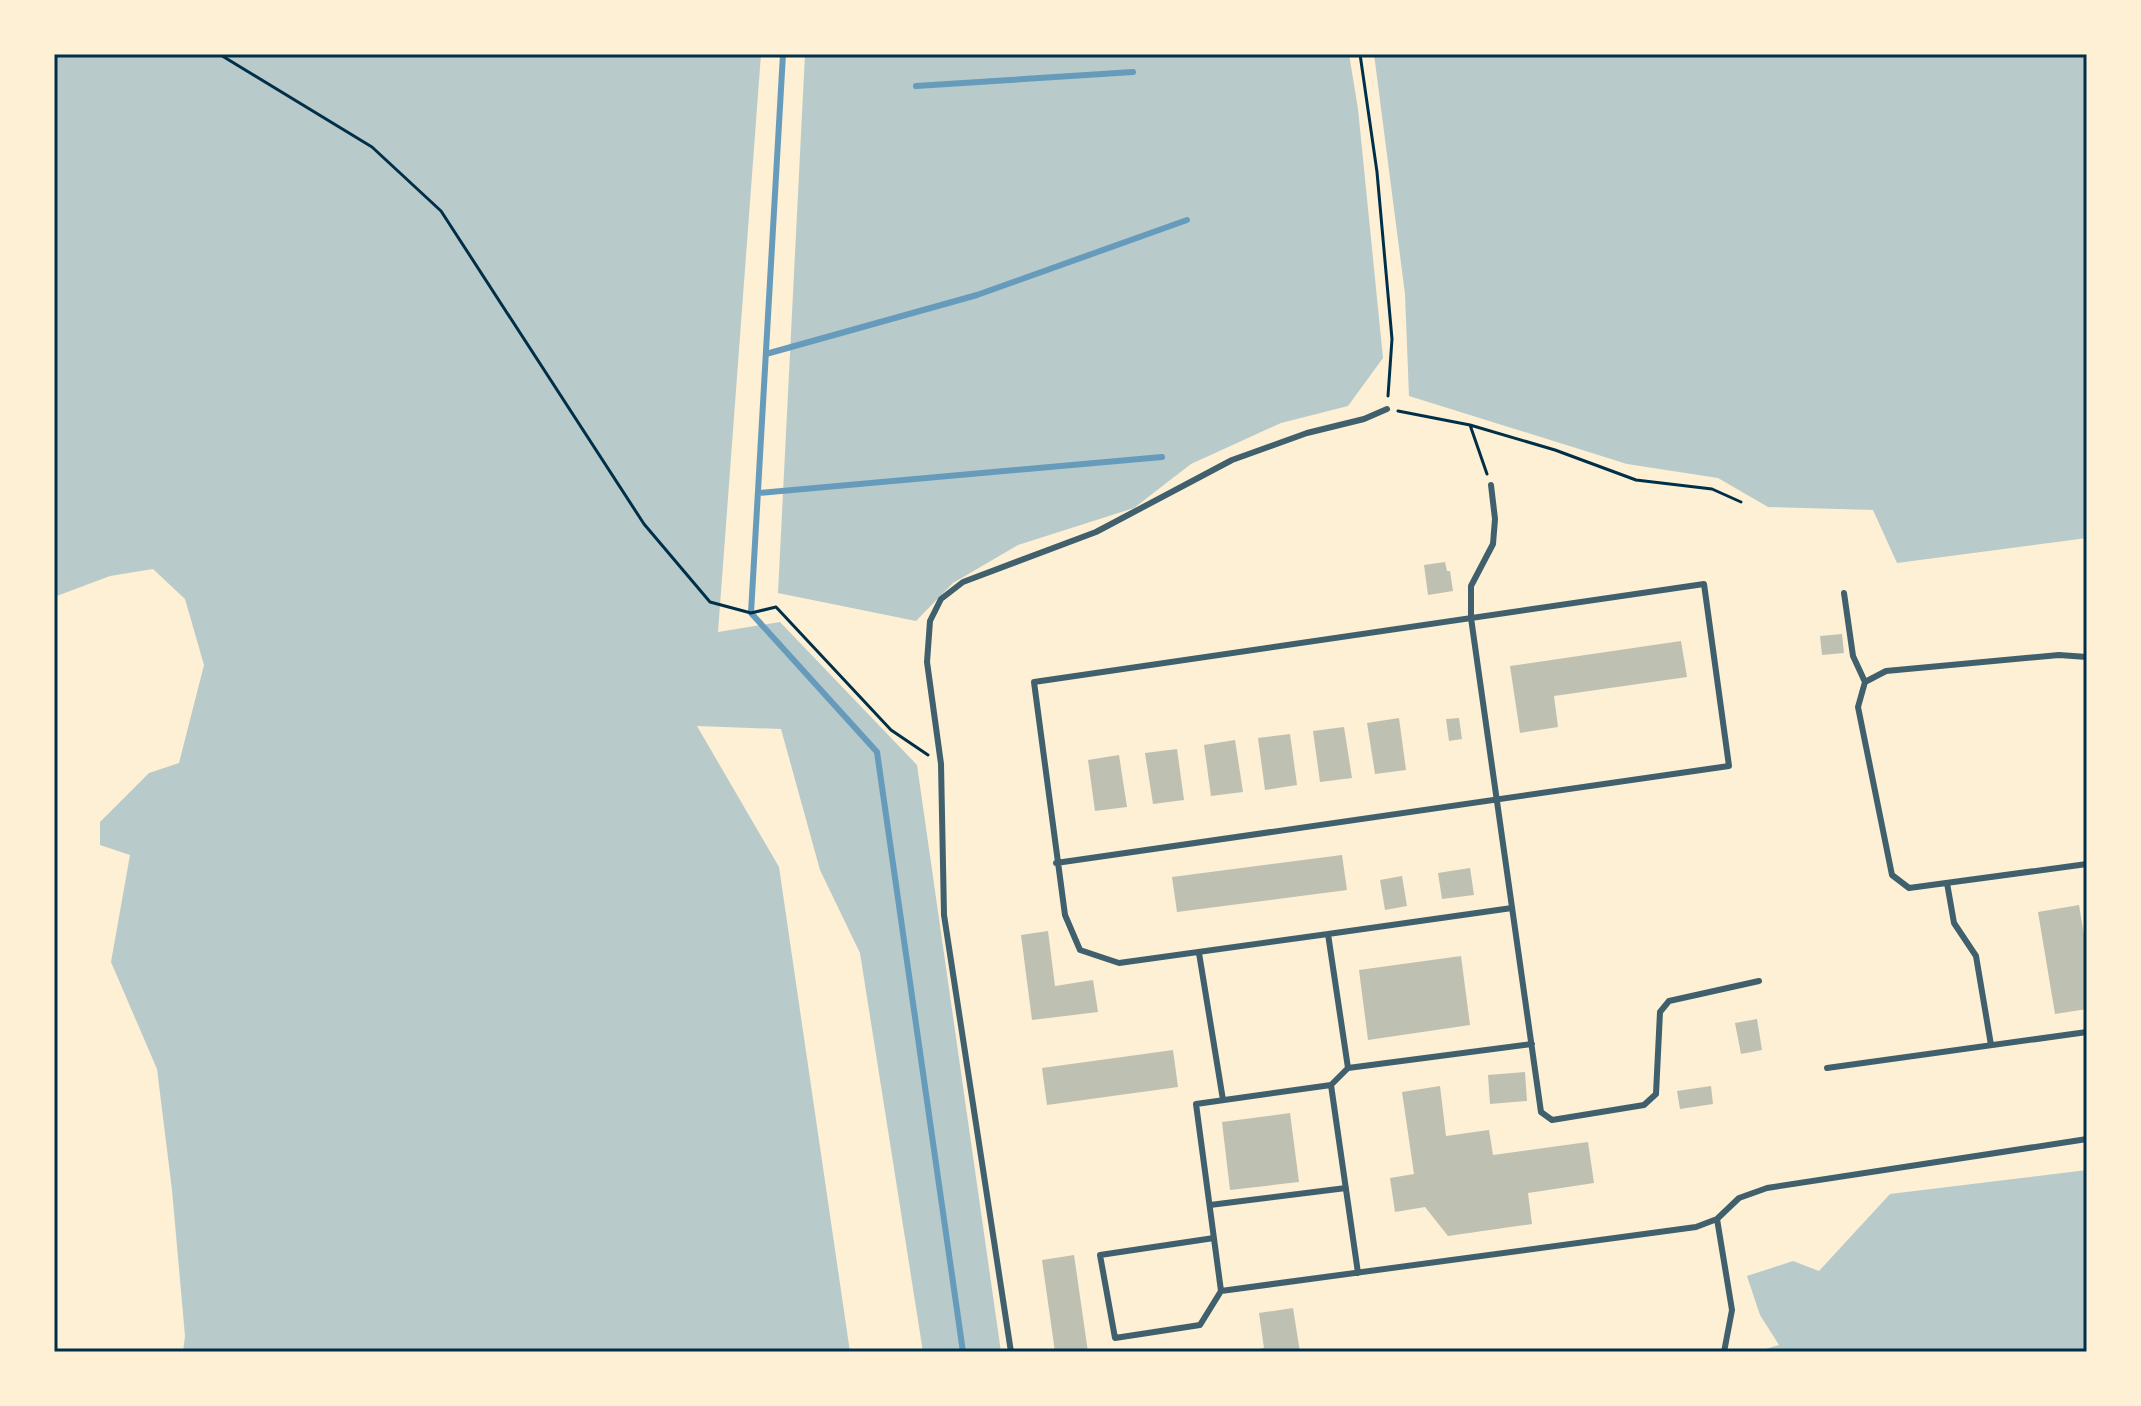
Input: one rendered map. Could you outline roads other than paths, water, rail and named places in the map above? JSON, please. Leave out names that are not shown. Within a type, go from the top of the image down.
[{"type":"lane","points":[[1011,1352],[944,915],[941,764],[927,662],[930,621],[941,599],[963,582],[1096,532],[1232,460],[1387,409]]},
{"type":"lane","points":[[1491,485],[1495,519],[1493,544],[1471,586],[1471,618],[1541,1112],[1552,1120],[1644,1105],[1656,1094],[1660,1012],[1669,1001],[1759,981]]},
{"type":"lane","points":[[1056,863],[1729,766],[1704,584],[1034,682],[1056,863],[1065,915],[1080,950],[1119,963],[1512,908]]},
{"type":"lane","points":[[1844,593],[1853,656],[1865,682],[1858,707],[1892,875],[1909,888],[2087,864]]},
{"type":"lane","points":[[1865,682],[1886,671],[2059,655],[2087,657]]},
{"type":"lane","points":[[1947,883],[1954,923],[1976,956],[1991,1045]]},
{"type":"lane","points":[[1328,934],[1348,1068]]},
{"type":"lane","points":[[1199,953],[1223,1100]]},
{"type":"lane","points":[[1827,1068],[2087,1032]]},
{"type":"lane","points":[[1214,1238],[1100,1255],[1115,1338],[1200,1325],[1221,1291],[1210,1205],[1196,1104],[1331,1085],[1348,1068],[1532,1044]]},
{"type":"lane","points":[[1331,1085],[1358,1273]]},
{"type":"lane","points":[[1221,1291],[1696,1227],[1717,1219],[1739,1198],[1767,1188],[2087,1139]]},
{"type":"lane","points":[[1210,1205],[1346,1188]]},
{"type":"lane","points":[[1717,1219],[1732,1310],[1724,1352]]},
{"type":"waterway","points":[[783,54],[751,613],[877,752],[963,1352]]},
{"type":"waterway","points":[[916,86],[1133,72]]},
{"type":"waterway","points":[[766,354],[977,295],[1187,220]]},
{"type":"waterway","points":[[758,493],[1162,457]]}]
